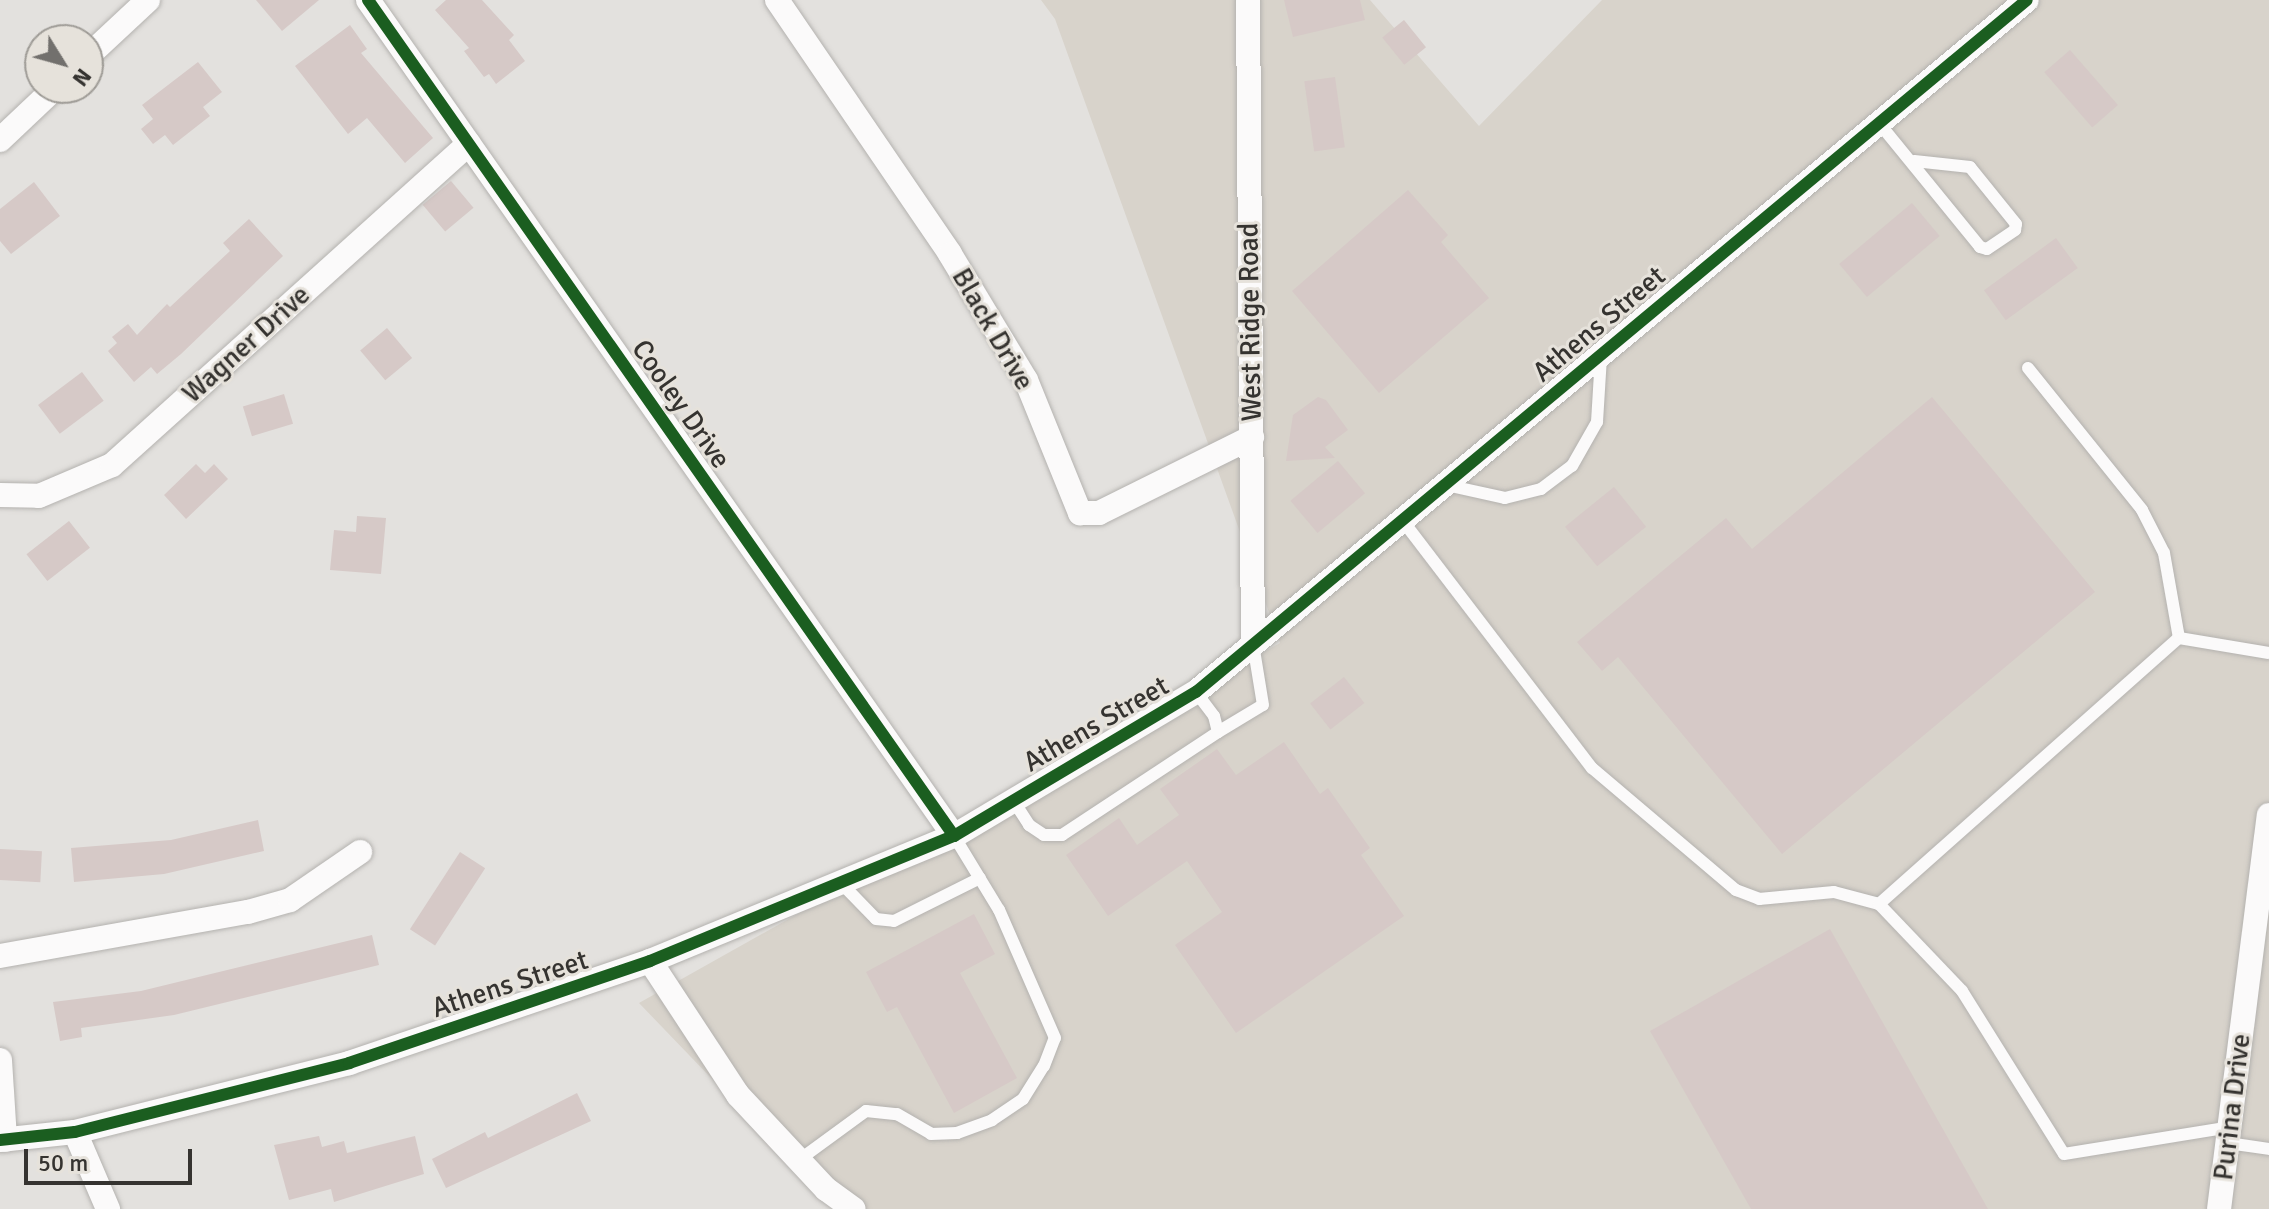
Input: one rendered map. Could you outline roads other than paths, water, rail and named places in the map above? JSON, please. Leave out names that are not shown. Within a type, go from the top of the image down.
[{"type":"street","points":[[104,41],[148,0]]},
{"type":"street","name":"Cooley Drive","points":[[368,0],[954,836]]},
{"type":"street","name":"Black Drive","points":[[777,0],[950,254],[1026,380],[1080,513],[1099,513],[1252,437]]},
{"type":"street","name":"West Ridge Road","points":[[1248,0],[1253,644]]},
{"type":"street","name":"Athens Street","points":[[3,1140],[75,1132],[349,1063],[650,961],[954,836],[1196,692],[2027,0]]},
{"type":"street","points":[[0,140],[38,104]]},
{"type":"street","name":"Wagner Drive","points":[[0,495],[39,496],[112,465],[469,144]]},
{"type":"street","name":"Purina Drive","points":[[2219,1209],[2269,815]]},
{"type":"street","points":[[0,956],[248,912],[290,900],[360,852]]},
{"type":"street","points":[[650,961],[738,1095],[799,1160],[854,1209]]},
{"type":"street","points":[[0,1060],[3,1140]]},
{"type":"street","points":[[75,1132],[108,1209]]},
{"type":"lane","points":[[1879,123],[1914,161],[1980,247],[1987,249],[2015,230],[2016,224],[1970,167],[1914,161]]},
{"type":"lane","points":[[1445,485],[1505,498],[1541,489],[1572,466],[1597,422],[1601,354]]},
{"type":"lane","points":[[2028,368],[2142,510],[2164,553],[2179,638]]},
{"type":"lane","points":[[1403,521],[1592,768],[1736,890],[1759,899],[1834,892],[1879,904],[1962,991],[2064,1154],[2229,1135],[2269,1149]]},
{"type":"lane","points":[[2179,638],[2269,653]]},
{"type":"lane","points":[[1879,904],[2179,638]]},
{"type":"lane","points":[[1013,800],[1029,825],[1044,835],[1062,835],[1263,705],[1253,644]]},
{"type":"lane","points":[[1196,692],[1214,716],[1218,732]]},
{"type":"lane","points":[[799,1160],[866,1111],[897,1114],[931,1134],[957,1133],[992,1120],[1023,1099],[1037,1077],[1055,1038],[980,878],[954,836]]},
{"type":"lane","points":[[841,883],[876,919],[894,921],[980,878]]}]
